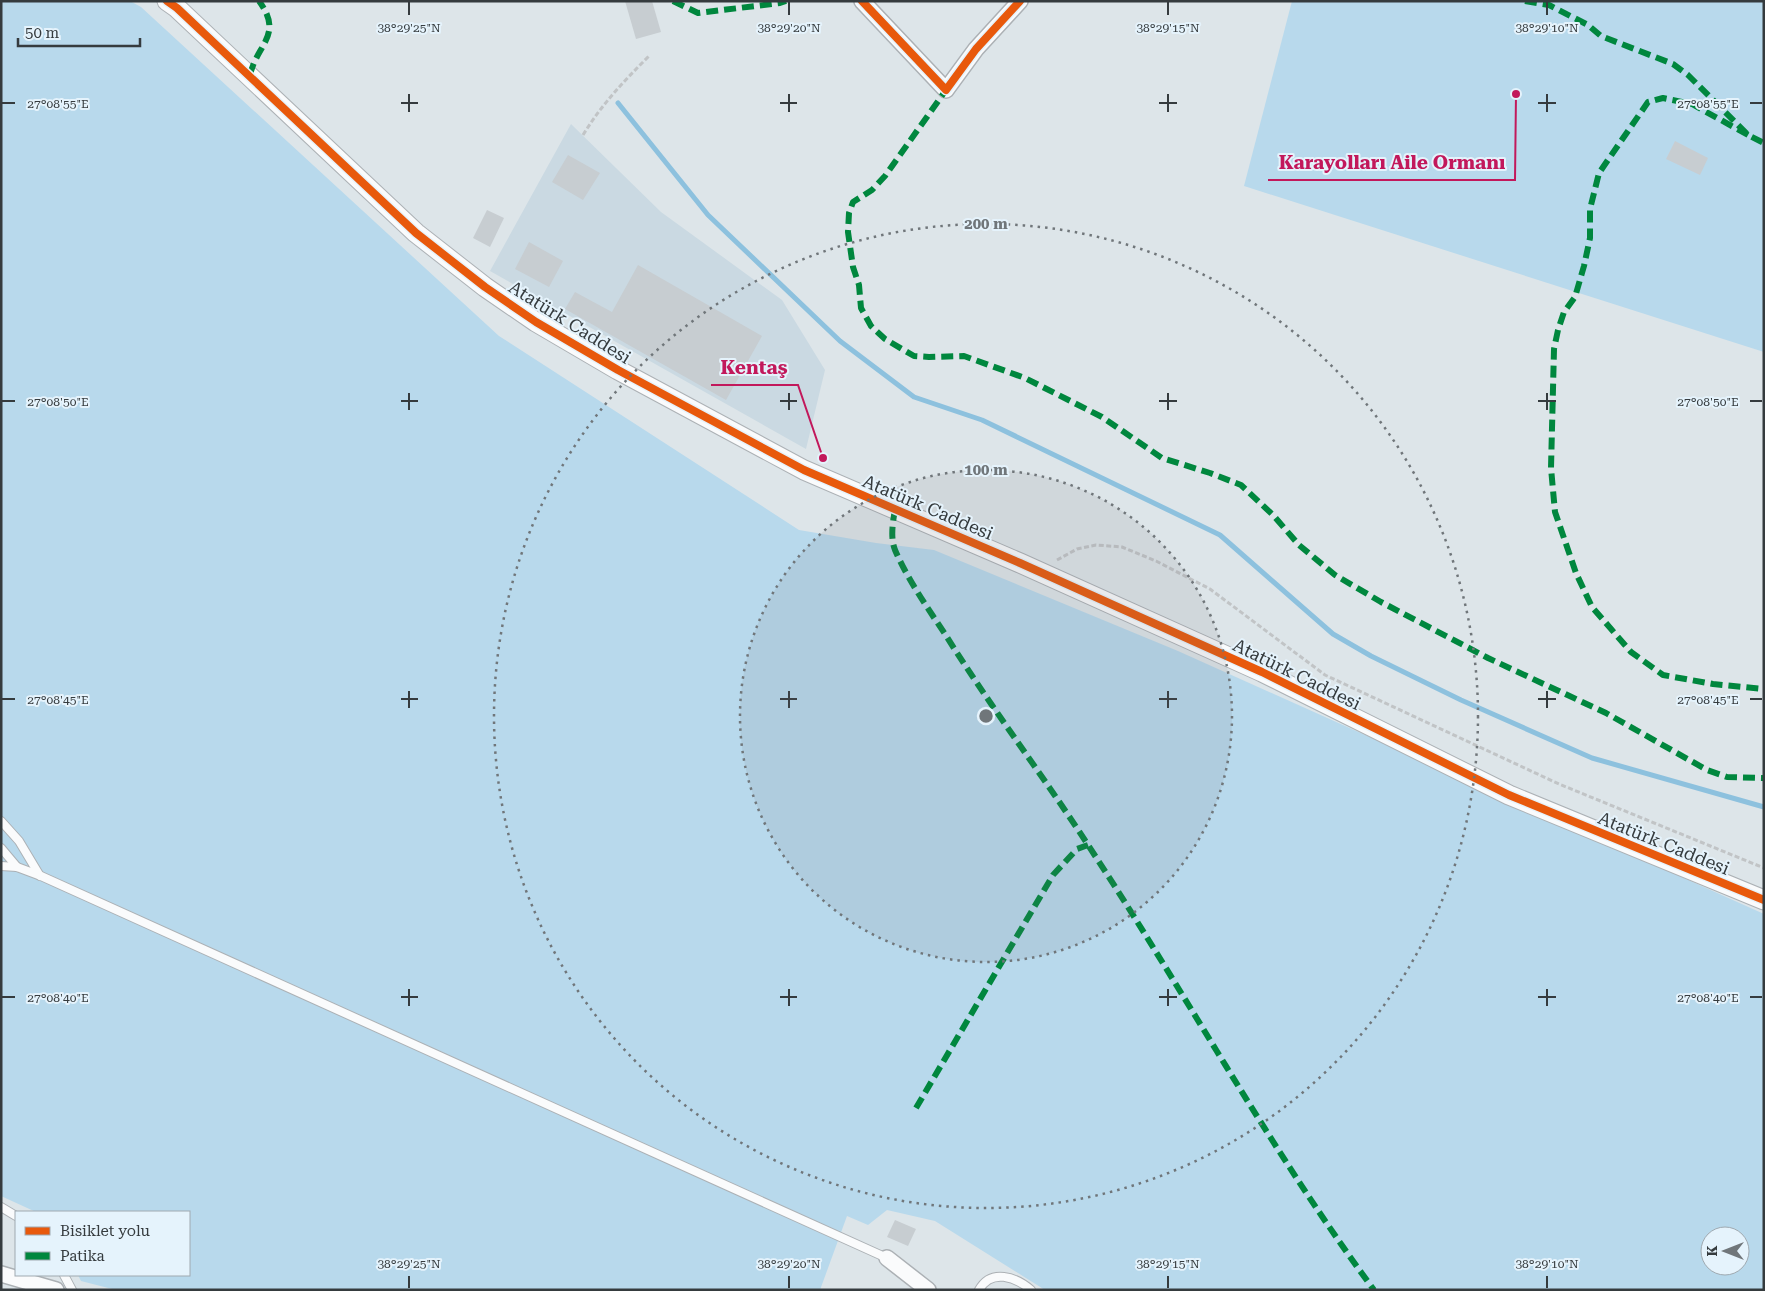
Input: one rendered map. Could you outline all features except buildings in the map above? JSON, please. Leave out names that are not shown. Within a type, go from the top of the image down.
[{"type":"street","name":"Atatürk Caddesi","points":[[167,1],[178,8],[416,233],[485,287],[536,322],[618,370],[804,470],[1020,563],[1262,672],[1509,795],[1764,900]]},
{"type":"street","points":[[862,1],[946,90],[976,49],[1020,1]]},
{"type":"street","points":[[887,1258],[928,1290]]},
{"type":"street","points":[[1,1274],[56,1290]]},
{"type":"lane","points":[[1,821],[18,841],[41,876]]},
{"type":"lane","points":[[1,848],[18,867]]},
{"type":"lane","points":[[1,866],[18,867],[41,876],[887,1258]]},
{"type":"lane","points":[[1,1207],[15,1215]]},
{"type":"lane","points":[[65,1276],[72,1290]]},
{"type":"lane","points":[[979,1290],[981,1285],[990,1279],[1005,1276],[1022,1282],[1031,1290]]},
{"type":"path","points":[[583,135],[616,89],[649,56]]},
{"type":"path","points":[[1054,560],[1059,560],[1077,549],[1096,545],[1122,547],[1156,561],[1210,589],[1325,675],[1558,784],[1764,868]]},
{"type":"shaded area","points":[[1,1],[130,1],[141,7],[499,336],[799,530],[876,543],[934,550],[1178,651],[1764,914],[1764,1290],[1045,1290],[935,1221],[887,1210],[868,1225],[847,1216],[820,1290],[116,1290],[81,1281],[78,1276],[190,1276],[190,1211],[34,1211],[1,1196]]},
{"type":"shaded area","points":[[1292,1],[1764,1],[1764,352],[1244,186]]},
{"type":"shaded area","points":[[571,124],[661,212],[782,300],[825,370],[806,449],[490,271]]},
{"type":"waterway","points":[[618,103],[708,215],[840,341],[914,397],[982,420],[1220,535],[1333,634],[1371,656],[1461,700],[1592,758],[1764,807]]},
{"type":"marked path","points":[[250,75],[253,64],[269,31],[266,13],[259,1]]},
{"type":"marked path","points":[[673,1],[698,13],[786,1]]},
{"type":"marked path","points":[[1525,1],[1549,5],[1588,25],[1601,36],[1673,64],[1688,75],[1748,135],[1764,143]]},
{"type":"marked path","points":[[943,87],[946,90],[885,176],[872,190],[853,202],[849,213],[848,232],[853,267],[859,285],[861,308],[871,326],[885,339],[914,356],[964,356],[1025,378],[1102,417],[1162,458],[1241,485],[1273,515],[1299,545],[1335,575],[1381,602],[1488,658],[1606,713],[1707,770],[1727,777],[1764,778]]},
{"type":"marked path","points":[[1748,135],[1692,104],[1663,98],[1648,102],[1599,173],[1590,209],[1590,238],[1584,266],[1575,297],[1564,312],[1554,349],[1551,468],[1555,512],[1576,573],[1592,607],[1631,652],[1663,675],[1713,684],[1764,689]]},
{"type":"marked path","points":[[895,509],[892,530],[893,545],[918,593],[1088,845],[1263,1126],[1374,1290]]},
{"type":"marked path","points":[[916,1108],[1053,875],[1077,849],[1088,845]]},
{"type":"cycle path","points":[[167,1],[177,8],[416,233],[485,287],[536,322],[618,370],[804,470],[1020,563],[1262,672],[1509,795],[1764,900]]},
{"type":"cycle path","points":[[862,1],[946,90],[976,49],[1020,1]]},
{"type":"place","name":"Karayolları Aile Ormanı","points":[[1516,94]]},
{"type":"place","name":"Kentaş","points":[[823,458]]}]
